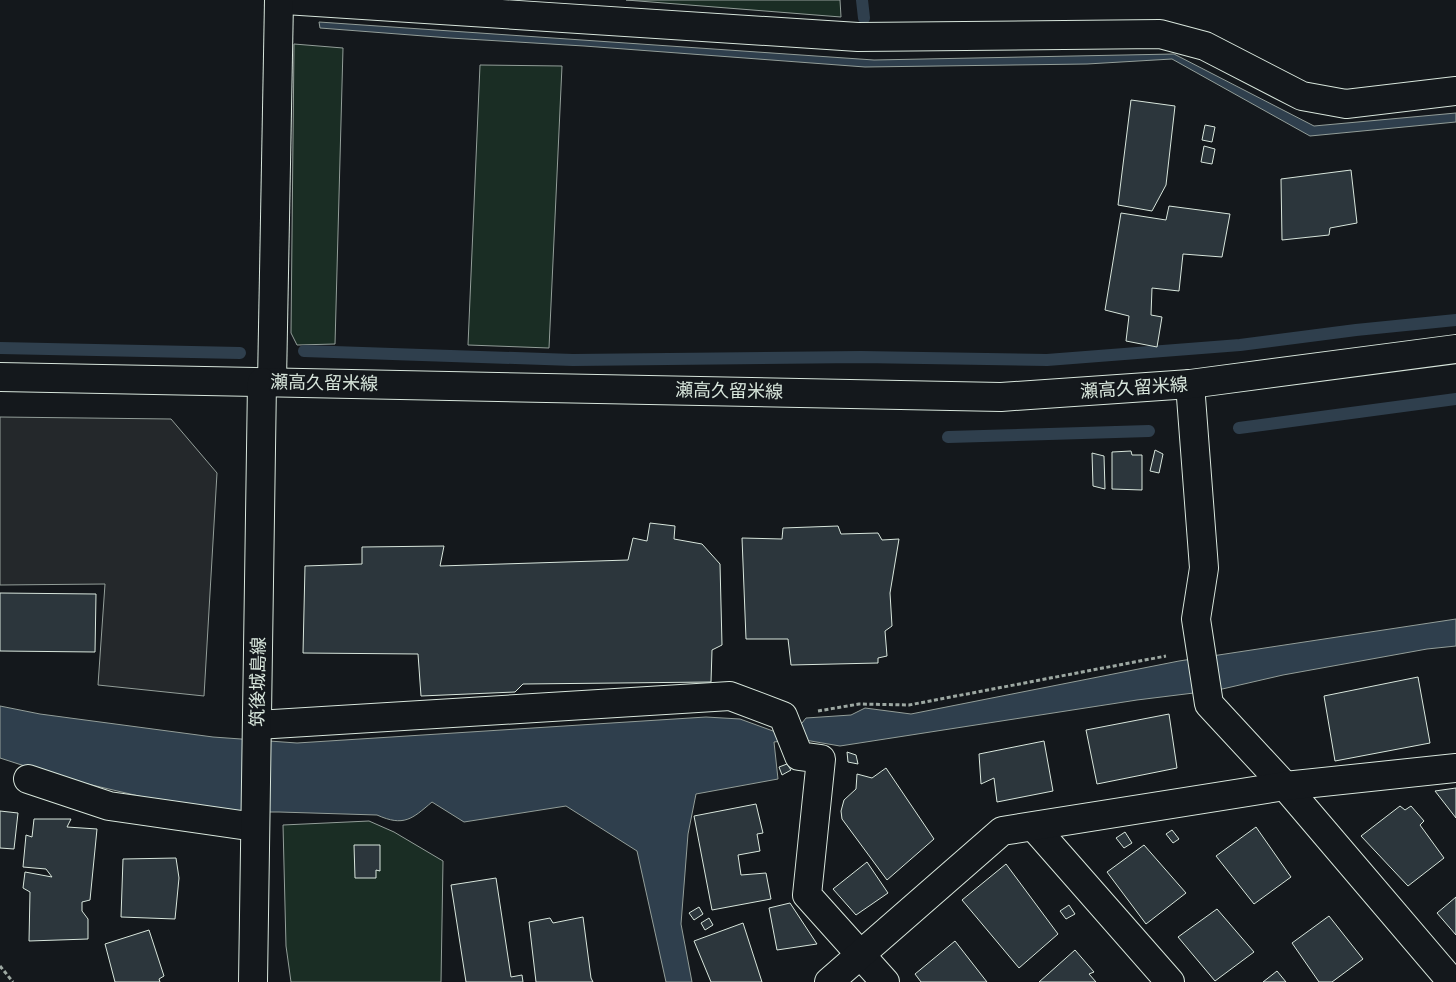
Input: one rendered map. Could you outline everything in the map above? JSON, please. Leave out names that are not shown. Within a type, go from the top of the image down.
[{"type":"street","name":"筑後城島線","points":[[253,982],[257,725],[279,0]]},
{"type":"street","points":[[285,0],[858,37],[1160,34],[1205,46],[1302,96],[1346,104],[1456,91]]},
{"type":"street","name":"瀬高久留米線","points":[[0,377],[1001,397],[1190,384],[1456,349]]},
{"type":"street","points":[[1190,384],[1204,568],[1196,619],[1209,704],[1285,786],[1452,982]]},
{"type":"street","points":[[257,725],[730,696],[783,716],[799,756],[821,759],[808,895],[885,982]]},
{"type":"street","points":[[829,982],[1002,831],[1285,786],[1456,768]]},
{"type":"street","points":[[28,780],[109,806],[255,827]]},
{"type":"street","points":[[1034,827],[1170,982]]},
{"type":"path","points":[[783,716],[859,704],[909,705],[1201,649]]},
{"type":"path","points":[[0,966],[13,982]]},
{"type":"green space","points":[[626,0],[840,0],[841,17]]},
{"type":"green space","points":[[294,44],[343,48],[335,344],[297,345],[291,333]]},
{"type":"green space","points":[[480,65],[562,66],[549,348],[468,345]]},
{"type":"green space","points":[[369,821],[394,832],[443,861],[441,982],[291,982],[286,946],[283,825]]},
{"type":"shaded area","points":[[0,417],[171,419],[217,473],[204,696],[98,685],[105,584],[0,585]]},
{"type":"water","points":[[319,22],[874,60],[1174,54],[1314,126],[1456,113],[1456,122],[1310,136],[1172,59],[1087,64],[865,67],[320,28]]},
{"type":"water","points":[[1456,619],[1456,646],[1427,649],[1283,675],[1218,690],[1137,700],[840,746],[799,739],[774,742],[778,779],[696,794],[688,834],[681,924],[692,982],[666,982],[637,851],[566,806],[464,822],[432,802],[413,817],[401,821],[386,819],[377,815],[207,812],[62,778],[0,758],[0,706],[40,714],[213,737],[297,743],[706,717],[740,719],[773,731],[802,723],[806,718],[851,715],[865,708],[911,714],[1179,661]]},
{"type":"building","points":[[1131,100],[1175,106],[1166,185],[1152,211],[1118,205]]},
{"type":"building","points":[[1205,125],[1215,127],[1212,142],[1202,140]]},
{"type":"building","points":[[1204,146],[1215,149],[1212,164],[1201,162]]},
{"type":"building","points":[[1351,170],[1357,223],[1330,228],[1329,235],[1282,240],[1281,179]]},
{"type":"building","points":[[1169,206],[1230,214],[1222,257],[1183,254],[1179,291],[1152,288],[1151,315],[1162,317],[1157,347],[1126,341],[1129,316],[1105,310],[1121,213],[1166,220]]},
{"type":"building","points":[[1155,450],[1163,454],[1159,473],[1150,471]]},
{"type":"building","points":[[1131,451],[1132,455],[1142,455],[1142,490],[1112,489],[1112,452]]},
{"type":"building","points":[[1092,453],[1104,456],[1105,489],[1093,486]]},
{"type":"building","points":[[650,523],[675,526],[674,539],[702,544],[720,564],[722,645],[712,650],[711,682],[523,684],[515,692],[421,696],[418,654],[303,653],[305,566],[362,564],[362,547],[444,546],[440,566],[628,560],[633,538],[647,541]]},
{"type":"building","points":[[838,526],[841,534],[878,533],[882,540],[899,539],[890,593],[892,626],[885,631],[887,656],[878,658],[878,663],[791,665],[788,639],[746,639],[742,538],[782,539],[783,528]]},
{"type":"building","points":[[0,593],[96,594],[95,652],[0,651]]},
{"type":"building","points":[[1418,677],[1430,743],[1335,761],[1324,696]]},
{"type":"building","points":[[1169,714],[1177,768],[1097,784],[1086,730]]},
{"type":"building","points":[[1044,741],[1053,791],[997,802],[994,778],[981,784],[979,754]]},
{"type":"building","points":[[847,752],[856,755],[858,764],[848,762]]},
{"type":"building","points":[[787,764],[791,770],[782,775],[779,767]]},
{"type":"building","points":[[886,768],[934,839],[887,880],[842,819],[841,811],[844,800],[856,789],[857,774],[872,778]]},
{"type":"building","points":[[1456,788],[1456,818],[1435,791]]},
{"type":"building","points":[[756,804],[763,833],[757,834],[760,851],[738,855],[741,875],[766,873],[771,899],[712,910],[694,816]]},
{"type":"building","points":[[1400,806],[1405,810],[1411,806],[1424,821],[1420,825],[1444,858],[1408,886],[1361,836]]},
{"type":"building","points":[[0,811],[18,813],[14,849],[0,848]]},
{"type":"building","points":[[34,819],[71,819],[67,827],[97,829],[90,900],[82,902],[82,911],[88,919],[88,939],[29,941],[30,892],[23,888],[25,872],[52,877],[46,869],[23,867],[26,835],[32,837]]},
{"type":"building","points":[[1256,827],[1291,877],[1254,904],[1216,856]]},
{"type":"building","points":[[1172,830],[1179,839],[1173,843],[1166,834]]},
{"type":"building","points":[[1125,832],[1132,843],[1124,848],[1116,838]]},
{"type":"building","points":[[354,845],[380,845],[380,871],[376,870],[376,878],[355,878]]},
{"type":"building","points":[[1144,845],[1186,893],[1146,924],[1107,872]]},
{"type":"building","points":[[176,858],[179,878],[175,919],[121,917],[123,859]]},
{"type":"building","points":[[867,862],[888,893],[856,915],[833,889]]},
{"type":"building","points":[[1006,864],[1058,934],[1019,968],[962,900]]},
{"type":"building","points":[[496,878],[511,977],[522,975],[523,982],[466,982],[451,885]]},
{"type":"building","points":[[1456,897],[1456,935],[1437,913]]},
{"type":"building","points":[[790,903],[817,944],[777,950],[769,908]]},
{"type":"building","points":[[1069,905],[1075,914],[1066,919],[1060,911]]},
{"type":"building","points":[[699,907],[703,914],[694,920],[689,913]]},
{"type":"building","points":[[1217,909],[1254,952],[1215,981],[1178,937]]},
{"type":"building","points":[[1329,916],[1363,959],[1332,982],[1319,982],[1292,943]]},
{"type":"building","points":[[583,917],[593,982],[536,982],[529,922],[550,918],[553,923]]},
{"type":"building","points":[[709,918],[713,925],[705,930],[701,923]]},
{"type":"building","points":[[743,923],[762,982],[711,982],[694,941]]},
{"type":"building","points":[[149,930],[164,976],[159,979],[160,982],[115,982],[105,944]]},
{"type":"building","points":[[955,941],[987,982],[921,982],[915,974]]},
{"type":"building","points":[[1075,950],[1094,972],[1089,974],[1096,982],[1039,982]]},
{"type":"building","points":[[1277,971],[1286,982],[1263,982]]},
{"type":"waterway","points":[[862,0],[864,18]]},
{"type":"waterway","points":[[304,351],[573,360],[861,357],[1047,360],[1240,345],[1356,330],[1456,320]]},
{"type":"waterway","points":[[0,348],[240,353]]},
{"type":"waterway","points":[[1239,428],[1456,399]]},
{"type":"waterway","points":[[948,437],[1149,431]]}]
